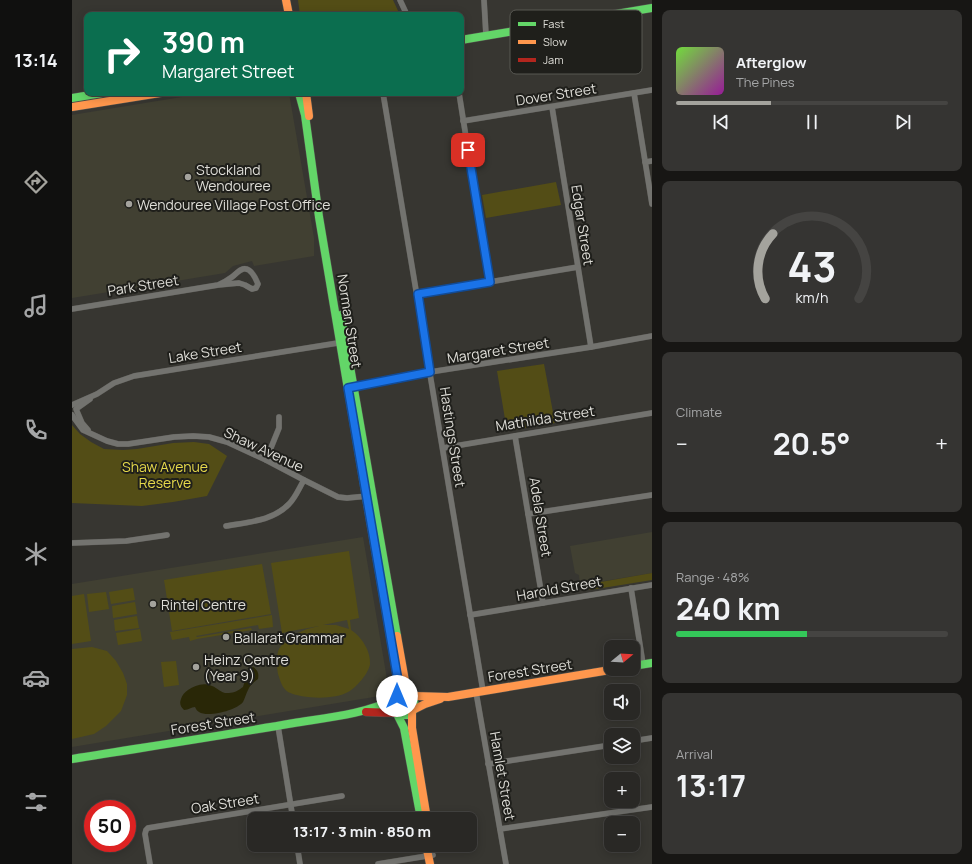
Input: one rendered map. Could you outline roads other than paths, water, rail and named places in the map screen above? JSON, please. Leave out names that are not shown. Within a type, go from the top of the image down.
[{"type":"main road","points":[[286,0],[288,12]]},
{"type":"main road","points":[[640,10],[652,8]]},
{"type":"main road","points":[[464,39],[510,31]]},
{"type":"main road","points":[[72,98],[84,96]]},
{"type":"main road","points":[[72,107],[141,96]]},
{"type":"main road","name":"Norman Street","points":[[300,96],[327,245],[369,496],[398,681],[395,698]]},
{"type":"main road","name":"Norman Street","points":[[306,96],[327,245]]},
{"type":"main road","name":"Norman Street","points":[[369,496],[405,681],[411,695]]},
{"type":"main road","points":[[640,665],[652,663]]},
{"type":"main road","name":"Forest Street","points":[[414,711],[425,704],[448,697],[604,671]]},
{"type":"main road","points":[[420,812],[404,728],[392,705],[395,698],[402,693],[411,695],[416,704],[412,728],[426,812]]},
{"type":"main road","name":"Forest Street","points":[[411,695],[424,697],[448,697]]},
{"type":"main road","name":"Forest Street","points":[[72,759],[358,712],[385,704],[395,698]]},
{"type":"main road","points":[[397,713],[405,716],[414,711]]},
{"type":"main road","name":"Forest Street","points":[[358,712],[397,713]]},
{"type":"main road","points":[[430,858],[435,864]]},
{"type":"street","points":[[400,0],[406,12]]},
{"type":"street","points":[[484,0],[486,35]]},
{"type":"street","name":"Dover Street","points":[[463,121],[652,90]]},
{"type":"street","points":[[634,93],[652,204]]},
{"type":"street","name":"Hastings Street","points":[[384,96],[418,294],[470,615],[479,692]]},
{"type":"street","points":[[459,96],[490,282]]},
{"type":"street","name":"Edgar Street","points":[[552,107],[591,347]]},
{"type":"street","points":[[645,162],[652,161]]},
{"type":"street","points":[[418,294],[578,267]]},
{"type":"street","name":"Park Street","points":[[72,309],[218,285],[241,283],[250,289],[253,289],[256,288],[258,284],[250,270],[244,269],[240,270],[228,280],[218,285]]},
{"type":"street","name":"Margaret Street","points":[[351,387],[430,372],[652,336]]},
{"type":"street","name":"Lake Street","points":[[97,394],[114,383],[134,376],[343,342]]},
{"type":"street","name":"Shaw Avenue","points":[[96,436],[83,425],[74,407],[97,394]]},
{"type":"street","name":"Mathilda Street","points":[[443,448],[652,413]]},
{"type":"street","name":"Shaw Avenue","points":[[72,415],[83,430],[107,441],[123,444],[174,437],[209,437],[226,442],[266,460],[340,498],[369,496]]},
{"type":"street","points":[[266,460],[279,428],[279,417]]},
{"type":"street","name":"Adela Street","points":[[515,436],[543,603]]},
{"type":"street","points":[[226,526],[263,519],[276,514],[285,508],[292,500],[304,480]]},
{"type":"street","points":[[528,514],[652,495]]},
{"type":"street","points":[[72,543],[126,540],[167,535]]},
{"type":"street","name":"Harold Street","points":[[470,615],[652,585]]},
{"type":"street","points":[[631,588],[643,664]]},
{"type":"street","name":"Hamlet Street","points":[[479,692],[488,764],[506,864]]},
{"type":"street","points":[[278,726],[292,812]]},
{"type":"street","points":[[640,740],[652,738]]},
{"type":"street","points":[[488,764],[604,746]]},
{"type":"street","name":"Oak Street","points":[[150,864],[144,828],[342,796]]},
{"type":"street","points":[[500,829],[652,806]]},
{"type":"street","points":[[298,852],[300,864]]},
{"type":"street","points":[[378,864],[430,858]]},
{"type":"place","name":"Stockland Wendouree","points":[[188,177]]},
{"type":"place","name":"Wendouree Village Post Office","points":[[129,204]]},
{"type":"place","name":"Rintel Centre","points":[[153,604]]},
{"type":"place","name":"Ballarat Grammar","points":[[226,637]]},
{"type":"place","name":"Heinz Centre (Year 9)","points":[[196,667]]},
{"type":"park label","name":"Shaw Avenue Reserve","points":[[165,474]]}]
